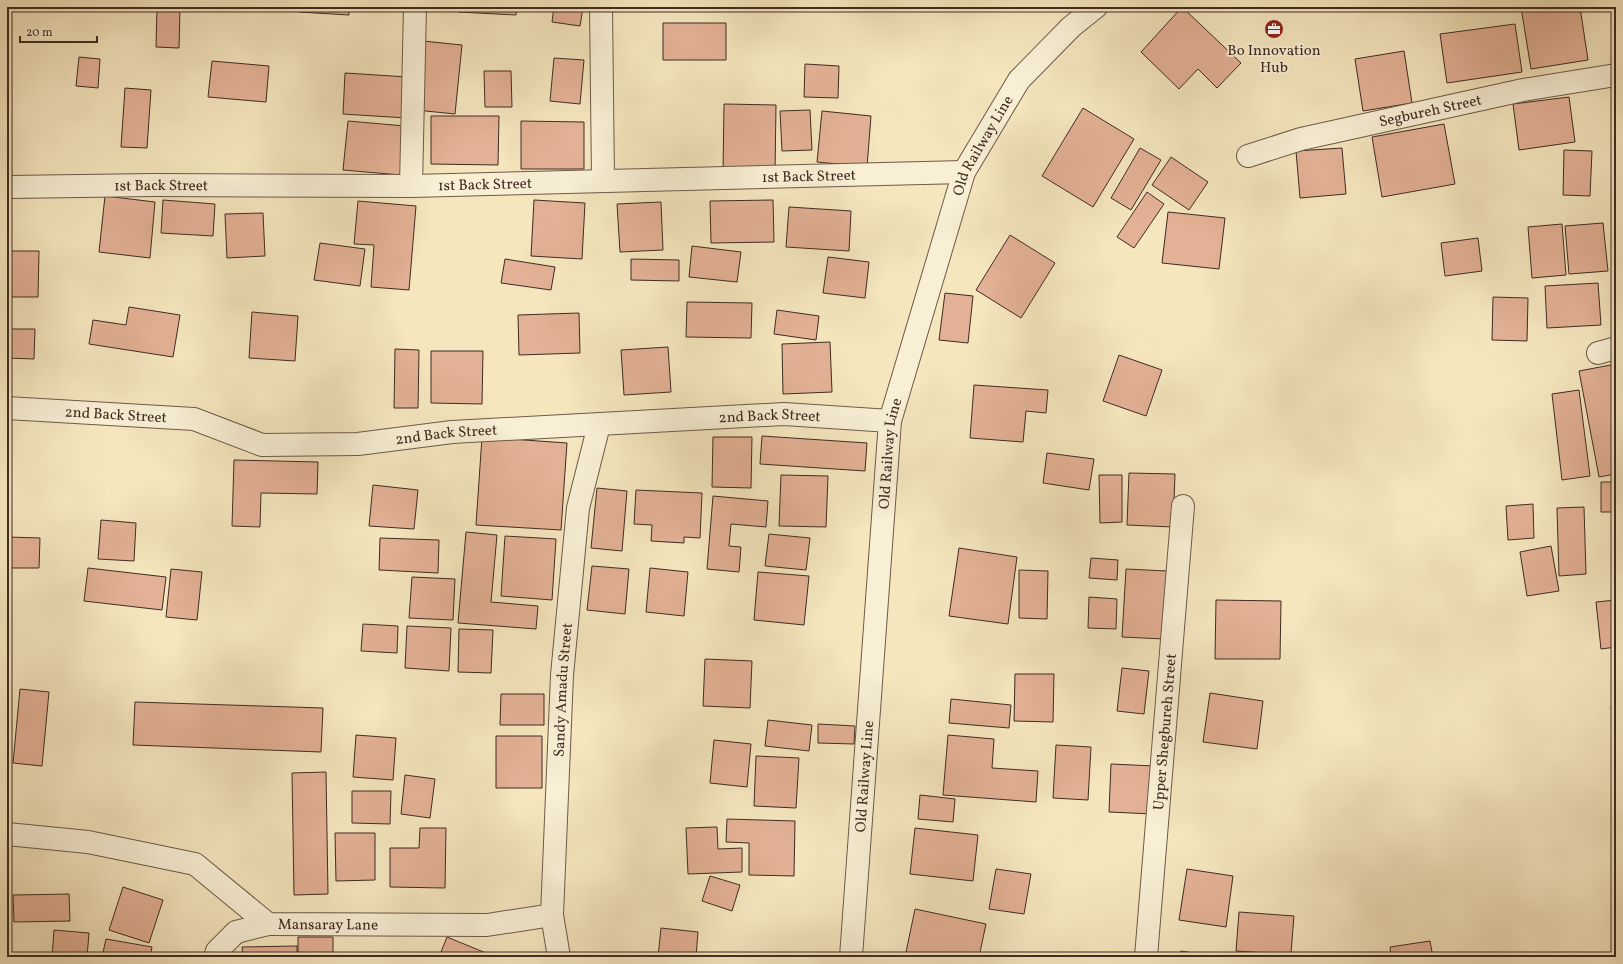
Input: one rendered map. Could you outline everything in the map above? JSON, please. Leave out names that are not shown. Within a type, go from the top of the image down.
[{"type":"street","points":[[411,186],[415,7]]},
{"type":"street","points":[[601,7],[603,180]]},
{"type":"street","name":"Old Railway Line","points":[[851,957],[890,421],[964,172],[1019,80],[1071,27],[1096,7]]},
{"type":"street","name":"Segbureh Street","points":[[1248,156],[1300,139],[1522,90],[1616,75]]},
{"type":"street","name":"1st Back Street","points":[[7,187],[154,185],[411,186],[964,172]]},
{"type":"street","name":"2nd Back Street","points":[[7,408],[194,419],[262,444],[358,444],[452,432],[784,414],[890,421]]},
{"type":"street","name":"Sandy Amadu Street","points":[[559,957],[552,915],[562,675],[578,508],[598,424]]},
{"type":"street","name":"Upper Shegbureh Street","points":[[1146,957],[1183,506]]},
{"type":"street","name":"Mansaray Lane","points":[[7,834],[88,842],[195,864],[268,924],[487,925],[552,915]]},
{"type":"street","points":[[215,957],[217,951],[236,932],[268,924]]},
{"type":"building","points":[[157,7],[180,7],[179,48],[156,47]]},
{"type":"building","points":[[300,7],[349,7],[349,15],[299,12]]},
{"type":"building","points":[[459,7],[517,7],[516,15],[458,12]]},
{"type":"building","points":[[554,7],[583,7],[580,26],[552,22]]},
{"type":"building","points":[[1182,7],[1241,63],[1217,88],[1198,69],[1179,89],[1141,52]]},
{"type":"building","points":[[1521,7],[1580,7],[1588,60],[1531,69]]},
{"type":"building","points":[[663,23],[726,23],[726,60],[663,60]]},
{"type":"building","points":[[1515,24],[1522,72],[1447,83],[1440,34]]},
{"type":"building","points":[[423,41],[462,45],[455,114],[416,110]]},
{"type":"building","points":[[1404,51],[1412,103],[1363,111],[1355,59]]},
{"type":"building","points":[[79,57],[100,59],[98,88],[76,86]]},
{"type":"building","points":[[554,58],[584,60],[580,104],[550,101]]},
{"type":"building","points":[[212,61],[269,66],[266,102],[208,97]]},
{"type":"building","points":[[805,64],[839,66],[838,98],[804,97]]},
{"type":"building","points":[[484,71],[511,71],[512,107],[485,107]]},
{"type":"building","points":[[345,73],[408,77],[406,118],[343,114]]},
{"type":"building","points":[[125,88],[151,90],[147,148],[121,147]]},
{"type":"building","points":[[1569,97],[1575,142],[1519,150],[1513,104]]},
{"type":"building","points":[[724,104],[776,105],[775,172],[723,172]]},
{"type":"building","points":[[1083,108],[1134,139],[1093,207],[1042,176]]},
{"type":"building","points":[[810,110],[812,150],[782,151],[780,111]]},
{"type":"building","points":[[822,111],[871,116],[867,167],[817,162]]},
{"type":"building","points":[[431,116],[499,116],[498,165],[431,164]]},
{"type":"building","points":[[348,121],[405,126],[401,175],[343,170]]},
{"type":"building","points":[[521,121],[584,122],[584,169],[521,169]]},
{"type":"building","points":[[1444,124],[1455,184],[1382,197],[1372,137]]},
{"type":"building","points":[[1140,148],[1161,160],[1131,210],[1111,198]]},
{"type":"building","points":[[1342,148],[1346,194],[1300,198],[1296,151]]},
{"type":"building","points":[[1564,150],[1592,151],[1590,196],[1563,195]]},
{"type":"building","points":[[1171,157],[1208,182],[1189,210],[1152,185]]},
{"type":"building","points":[[1147,192],[1164,204],[1134,248],[1117,237]]},
{"type":"building","points":[[105,196],[155,202],[150,258],[99,252]]},
{"type":"building","points":[[163,200],[215,204],[213,236],[161,233]]},
{"type":"building","points":[[534,200],[585,203],[582,259],[531,256]]},
{"type":"building","points":[[773,200],[774,242],[711,243],[710,201]]},
{"type":"building","points":[[358,201],[416,206],[409,290],[371,287],[374,245],[354,244]]},
{"type":"building","points":[[661,202],[663,250],[620,252],[617,204]]},
{"type":"building","points":[[789,207],[851,211],[849,251],[786,247]]},
{"type":"building","points":[[1168,212],[1225,218],[1219,269],[1162,263]]},
{"type":"building","points":[[263,213],[265,256],[227,258],[225,214]]},
{"type":"building","points":[[1603,223],[1608,271],[1569,274],[1565,226]]},
{"type":"building","points":[[1562,224],[1566,275],[1532,278],[1528,227]]},
{"type":"building","points":[[1010,235],[1055,263],[1021,318],[976,290]]},
{"type":"building","points":[[1478,238],[1482,271],[1445,276],[1441,243]]},
{"type":"building","points":[[320,243],[365,249],[360,286],[314,280]]},
{"type":"building","points":[[692,246],[741,252],[737,282],[689,277]]},
{"type":"building","points":[[7,251],[39,251],[38,297],[7,297]]},
{"type":"building","points":[[828,257],[869,262],[865,298],[823,293]]},
{"type":"building","points":[[505,259],[555,267],[551,290],[501,283]]},
{"type":"building","points":[[631,259],[679,260],[679,281],[631,280]]},
{"type":"building","points":[[1598,283],[1601,325],[1547,328],[1545,286]]},
{"type":"building","points":[[945,293],[973,296],[968,343],[939,340]]},
{"type":"building","points":[[1493,297],[1528,298],[1527,341],[1492,340]]},
{"type":"building","points":[[687,302],[752,303],[751,338],[686,337]]},
{"type":"building","points":[[129,307],[180,315],[173,357],[89,344],[93,320],[126,325]]},
{"type":"building","points":[[777,310],[819,316],[816,340],[774,334]]},
{"type":"building","points":[[252,312],[298,316],[295,361],[249,358]]},
{"type":"building","points":[[579,313],[580,353],[519,355],[518,315]]},
{"type":"building","points":[[7,329],[35,329],[34,359],[7,358]]},
{"type":"building","points":[[830,342],[832,392],[783,394],[782,344]]},
{"type":"building","points":[[668,347],[671,392],[624,395],[621,350]]},
{"type":"building","points":[[395,349],[419,350],[418,408],[394,408]]},
{"type":"building","points":[[431,351],[483,351],[482,404],[431,403]]},
{"type":"building","points":[[1119,355],[1162,370],[1146,416],[1103,401]]},
{"type":"building","points":[[1616,364],[1616,474],[1599,477],[1579,371]]},
{"type":"building","points":[[974,385],[1048,390],[1046,413],[1026,411],[1023,442],[970,438]]},
{"type":"building","points":[[1579,390],[1590,476],[1562,480],[1552,394]]},
{"type":"building","points":[[762,436],[867,443],[865,471],[760,464]]},
{"type":"building","points":[[482,437],[567,443],[561,530],[476,525]]},
{"type":"building","points":[[713,437],[752,437],[751,488],[712,487]]},
{"type":"building","points":[[1047,453],[1094,459],[1089,490],[1043,483]]},
{"type":"building","points":[[234,460],[318,462],[317,494],[261,493],[260,527],[232,526]]},
{"type":"building","points":[[1129,473],[1175,474],[1173,527],[1127,525]]},
{"type":"building","points":[[781,475],[828,476],[826,527],[779,526]]},
{"type":"building","points":[[1099,475],[1122,475],[1122,522],[1100,523]]},
{"type":"building","points":[[1601,482],[1616,482],[1616,512],[1601,512]]},
{"type":"building","points":[[373,485],[418,490],[414,529],[369,526]]},
{"type":"building","points":[[597,488],[627,491],[622,551],[591,548]]},
{"type":"building","points":[[636,490],[702,493],[700,538],[684,537],[684,543],[651,541],[652,525],[634,524]]},
{"type":"building","points":[[713,496],[768,501],[766,527],[731,524],[729,546],[741,547],[739,572],[707,569]]},
{"type":"building","points":[[1533,504],[1534,538],[1508,540],[1506,506]]},
{"type":"building","points":[[1584,507],[1586,574],[1559,576],[1557,508]]},
{"type":"building","points":[[101,520],[136,523],[134,561],[98,559]]},
{"type":"building","points":[[466,532],[497,535],[491,602],[538,606],[536,629],[458,623]]},
{"type":"building","points":[[769,534],[810,538],[806,570],[765,566]]},
{"type":"building","points":[[505,536],[556,539],[552,600],[501,596]]},
{"type":"building","points":[[7,537],[40,538],[39,568],[7,568]]},
{"type":"building","points":[[380,538],[439,540],[438,573],[379,570]]},
{"type":"building","points":[[1551,546],[1559,591],[1527,596],[1520,552]]},
{"type":"building","points":[[959,548],[1017,557],[1008,624],[949,616]]},
{"type":"building","points":[[1091,558],[1118,560],[1117,580],[1089,578]]},
{"type":"building","points":[[592,566],[629,569],[625,614],[587,610]]},
{"type":"building","points":[[88,568],[166,577],[162,610],[84,601]]},
{"type":"building","points":[[650,568],[688,572],[684,616],[646,612]]},
{"type":"building","points":[[171,569],[202,572],[197,620],[166,617]]},
{"type":"building","points":[[1126,569],[1167,571],[1164,639],[1122,637]]},
{"type":"building","points":[[1019,570],[1048,571],[1047,619],[1019,618]]},
{"type":"building","points":[[758,572],[809,576],[804,625],[754,620]]},
{"type":"building","points":[[412,577],[455,579],[453,620],[409,618]]},
{"type":"building","points":[[1089,597],[1117,599],[1116,629],[1088,628]]},
{"type":"building","points":[[1216,600],[1281,601],[1280,659],[1215,659]]},
{"type":"building","points":[[1616,600],[1616,647],[1601,649],[1596,602]]},
{"type":"building","points":[[363,624],[398,626],[397,653],[361,651]]},
{"type":"building","points":[[407,626],[451,628],[449,671],[405,668]]},
{"type":"building","points":[[459,629],[493,630],[491,673],[458,672]]},
{"type":"building","points":[[705,659],[752,661],[750,708],[703,706]]},
{"type":"building","points":[[1122,668],[1149,671],[1144,714],[1117,711]]},
{"type":"building","points":[[1015,674],[1054,674],[1053,722],[1014,721]]},
{"type":"building","points":[[20,689],[49,692],[42,766],[13,763]]},
{"type":"building","points":[[1210,693],[1263,701],[1257,749],[1203,742]]},
{"type":"building","points":[[501,694],[544,694],[544,725],[500,725]]},
{"type":"building","points":[[951,699],[1011,705],[1009,728],[949,723]]},
{"type":"building","points":[[135,702],[323,708],[321,752],[133,745]]},
{"type":"building","points":[[1611,707],[1616,707],[1616,747]]},
{"type":"building","points":[[768,720],[812,725],[809,751],[765,746]]},
{"type":"building","points":[[818,724],[855,726],[854,744],[818,743]]},
{"type":"building","points":[[356,735],[396,738],[393,780],[353,777]]},
{"type":"building","points":[[948,735],[994,739],[992,768],[1038,771],[1036,802],[943,795]]},
{"type":"building","points":[[496,736],[542,736],[542,788],[496,788]]},
{"type":"building","points":[[714,740],[751,744],[747,787],[710,783]]},
{"type":"building","points":[[1056,745],[1091,747],[1088,800],[1053,798]]},
{"type":"building","points":[[756,756],[799,758],[796,808],[754,806]]},
{"type":"building","points":[[1111,764],[1155,766],[1153,814],[1109,812]]},
{"type":"building","points":[[326,772],[328,894],[294,895],[292,773]]},
{"type":"building","points":[[405,775],[435,779],[430,818],[401,814]]},
{"type":"building","points":[[352,791],[391,791],[390,824],[352,823]]},
{"type":"building","points":[[920,795],[955,799],[953,822],[918,819]]},
{"type":"building","points":[[727,819],[795,821],[794,876],[749,875],[749,843],[726,842]]},
{"type":"building","points":[[717,827],[718,849],[742,848],[742,872],[688,874],[686,828]]},
{"type":"building","points":[[420,828],[446,828],[445,888],[390,887],[390,848],[419,848]]},
{"type":"building","points":[[915,828],[978,835],[973,881],[910,874]]},
{"type":"building","points":[[335,833],[375,833],[375,880],[336,881]]},
{"type":"building","points":[[996,869],[1031,874],[1024,914],[989,909]]},
{"type":"building","points":[[1187,869],[1233,876],[1226,927],[1179,920]]},
{"type":"building","points":[[710,876],[740,885],[732,911],[702,901]]},
{"type":"building","points":[[123,887],[163,900],[149,943],[109,930]]},
{"type":"building","points":[[69,894],[70,921],[14,922],[13,895]]},
{"type":"building","points":[[915,909],[986,924],[979,957],[905,957]]},
{"type":"building","points":[[1239,912],[1294,916],[1291,953],[1284,954],[1236,951]]},
{"type":"building","points":[[661,928],[698,932],[696,957],[658,957]]},
{"type":"building","points":[[54,930],[89,933],[87,957],[52,957]]},
{"type":"building","points":[[298,937],[333,937],[333,957],[298,957]]},
{"type":"building","points":[[447,937],[486,953],[485,957],[439,957]]},
{"type":"building","points":[[106,939],[152,947],[150,957],[102,957]]},
{"type":"building","points":[[1430,941],[1433,957],[1391,957],[1390,947]]},
{"type":"building","points":[[297,946],[297,957],[243,957],[242,947]]},
{"type":"building","points":[[1181,951],[1217,957],[1180,957]]},
{"type":"place","name":"Bo Innovation Hub","points":[[1274,29]]}]
